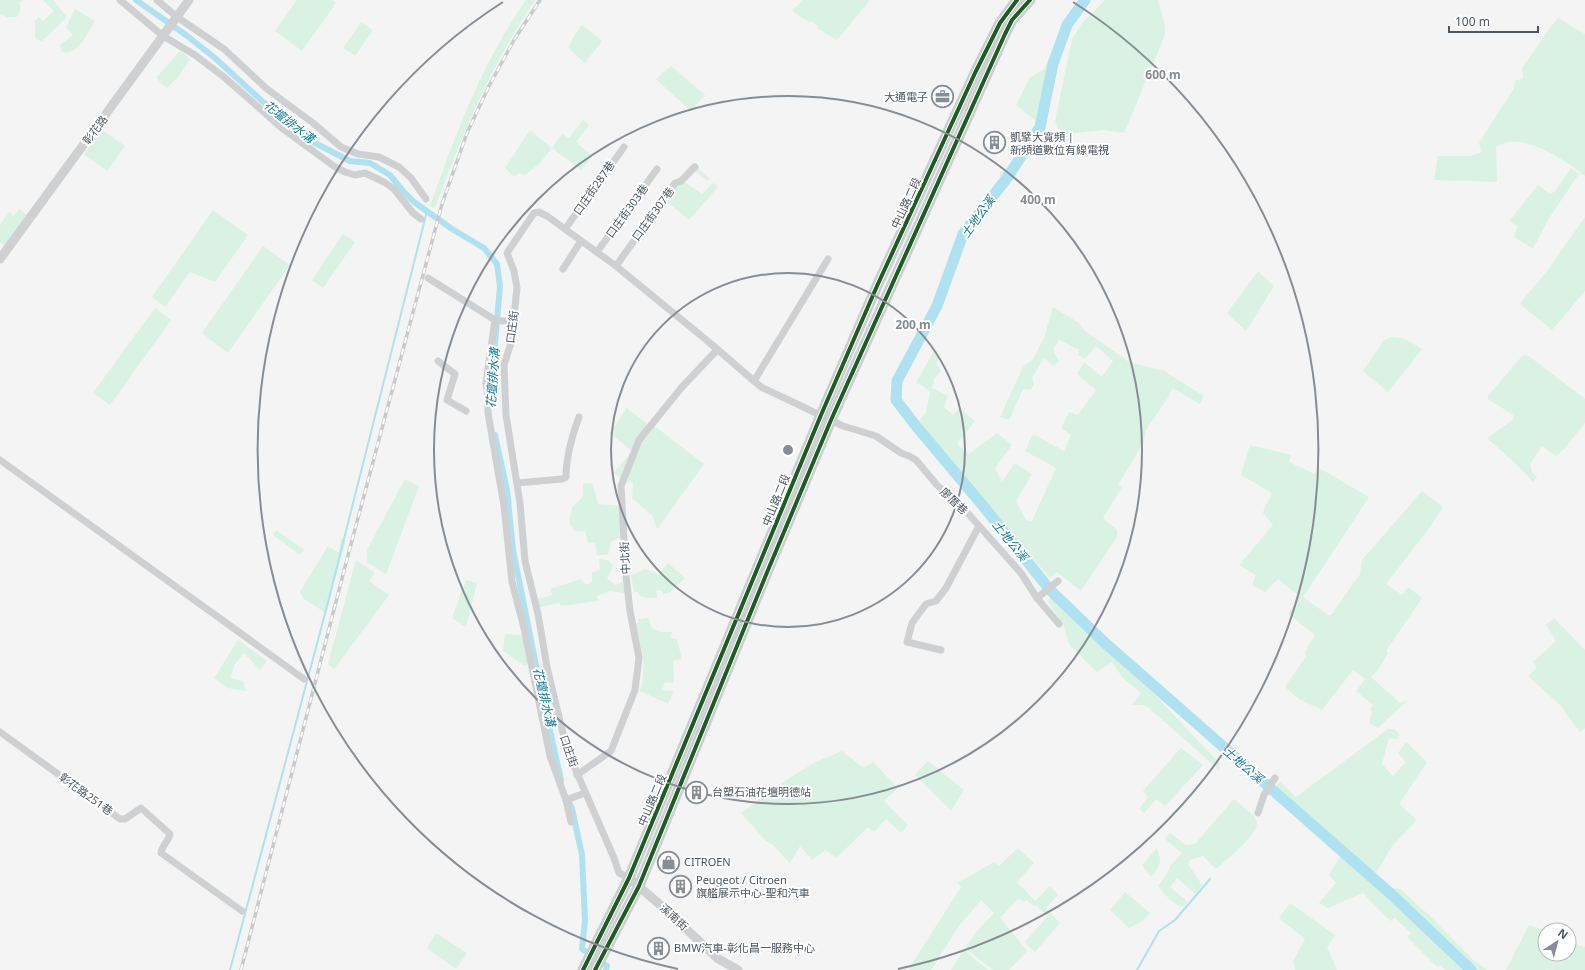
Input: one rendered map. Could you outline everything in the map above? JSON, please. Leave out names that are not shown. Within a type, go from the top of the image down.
[{"type":"main road","name":"中山路二段","points":[[583,970],[629,878],[821,415],[878,286],[975,73],[996,30],[1006,13],[1017,0]]},
{"type":"main road","name":"中山路二段","points":[[595,970],[639,886],[831,420],[1004,34],[1012,20],[1030,0]]},
{"type":"main road","points":[[931,171],[936,188]]},
{"type":"street","points":[[120,0],[224,77],[283,129],[335,167],[355,175],[365,173],[384,182],[394,189],[413,213],[421,219]]},
{"type":"street","points":[[157,0],[176,19],[224,49],[267,89],[341,147],[358,154],[379,157],[399,167],[411,178],[426,199]]},
{"type":"street","name":"彰花路","points":[[0,259],[189,0]]},
{"type":"street","name":"口庄街287巷","points":[[565,229],[624,147]]},
{"type":"street","name":"口庄街307巷","points":[[616,266],[675,184],[681,181],[694,167]]},
{"type":"street","name":"口庄街303巷","points":[[597,252],[657,169]]},
{"type":"street","name":"口庄街","points":[[629,878],[619,873],[614,858],[582,795],[577,775],[567,750],[547,667],[538,614],[525,561],[517,483],[506,415],[504,365],[511,343],[511,322],[517,288],[514,271],[506,253],[534,213],[539,212],[616,266],[761,387],[821,415]]},
{"type":"street","points":[[563,269],[581,241]]},
{"type":"street","points":[[754,381],[828,259]]},
{"type":"street","points":[[428,278],[497,320],[511,322]]},
{"type":"street","points":[[497,320],[486,383],[488,413],[504,506],[512,582],[524,628],[550,756],[567,800],[571,822]]},
{"type":"street","name":"中北街","points":[[577,775],[611,751],[635,690],[639,658],[630,611],[626,576],[621,486],[639,440],[682,387],[717,350]]},
{"type":"street","points":[[438,361],[455,374],[447,400],[466,411]]},
{"type":"street","name":"廖厝巷","points":[[821,415],[843,426],[876,436],[901,453],[916,460],[937,485],[964,509],[1021,573],[1037,598],[1059,624]]},
{"type":"street","points":[[517,483],[562,479],[566,477],[566,466],[572,436],[579,417]]},
{"type":"street","points":[[0,460],[304,679]]},
{"type":"street","points":[[941,650],[907,642],[912,623],[926,604],[936,601],[946,588],[979,526]]},
{"type":"street","points":[[1037,598],[1056,582]]},
{"type":"street","name":"彰花路251巷","points":[[0,732],[120,819],[125,819],[141,808],[170,834],[169,839],[162,848],[161,852],[242,910]]},
{"type":"street","points":[[1258,812],[1264,795],[1273,781]]},
{"type":"street","points":[[567,800],[582,795]]},
{"type":"street","name":"溪南街","points":[[629,878],[702,942],[717,958],[738,970]]},
{"type":"green space","points":[[0,0],[23,0],[19,3],[21,9],[17,17],[7,17],[2,14],[0,15]]},
{"type":"green space","points":[[43,0],[53,0],[66,16],[65,19],[42,41],[37,40],[35,37],[35,21],[39,17],[43,21],[54,11]]},
{"type":"green space","points":[[297,0],[332,0],[336,3],[302,51],[275,31]]},
{"type":"green space","points":[[526,0],[535,0],[491,75],[467,127],[435,208],[430,206],[460,126],[483,74],[510,24]]},
{"type":"green space","points":[[803,0],[870,0],[837,40],[817,28],[813,22],[807,21],[792,11]]},
{"type":"green space","points":[[1105,0],[1158,0],[1165,26],[1165,35],[1124,133],[1104,130],[1066,134],[1059,129],[1055,121],[1072,39],[1083,22]]},
{"type":"green space","points":[[75,9],[95,21],[86,37],[78,47],[68,52],[62,52],[60,45],[73,35],[66,27]]},
{"type":"green space","points":[[1558,18],[1585,34],[1585,176],[1555,155],[1543,149],[1530,144],[1506,142],[1496,147],[1497,182],[1434,180],[1438,156],[1470,156],[1480,153],[1481,150],[1479,143],[1514,88],[1515,80],[1520,80],[1523,78],[1522,68]]},
{"type":"green space","points":[[361,22],[373,30],[355,56],[343,48]]},
{"type":"green space","points":[[582,25],[602,41],[585,63],[568,48]]},
{"type":"green space","points":[[1071,26],[1070,33],[1054,77],[1040,138],[1012,177],[1000,189],[1000,173],[1013,165],[1032,132],[1036,121],[1016,105],[1030,77],[1043,70],[1055,47],[1058,35]]},
{"type":"green space","points":[[180,51],[190,59],[179,76],[167,88],[156,78]]},
{"type":"green space","points":[[671,66],[705,95],[691,111],[656,79]]},
{"type":"green space","points":[[583,120],[589,125],[576,142],[592,156],[581,170],[552,148],[562,134],[569,138]]},
{"type":"green space","points":[[102,130],[125,146],[107,171],[84,154]]},
{"type":"green space","points":[[530,130],[552,148],[540,163],[525,175],[519,173],[514,177],[505,168]]},
{"type":"green space","points":[[692,163],[710,179],[708,181],[694,170],[684,182],[702,194],[713,183],[718,187],[689,220],[664,199]]},
{"type":"green space","points":[[1571,168],[1579,174],[1549,218],[1533,249],[1514,237],[1518,226],[1509,221],[1538,185],[1550,194],[1554,192]]},
{"type":"green space","points":[[19,209],[29,216],[8,248],[0,242],[0,225],[9,212],[14,216]]},
{"type":"green space","points":[[213,210],[248,235],[215,282],[190,272],[165,307],[152,297]]},
{"type":"green space","points":[[1585,217],[1585,291],[1553,329],[1551,329],[1520,303],[1544,275]]},
{"type":"green space","points":[[343,234],[355,242],[323,288],[312,280]]},
{"type":"green space","points":[[263,246],[290,265],[228,353],[202,333]]},
{"type":"green space","points":[[1258,271],[1274,286],[1246,331],[1227,313]]},
{"type":"green space","points":[[1053,307],[1079,323],[1085,331],[1129,362],[1164,371],[1204,396],[1200,404],[1172,388],[1169,396],[1146,430],[1144,442],[1118,485],[1122,487],[1103,518],[1117,530],[1117,537],[1081,591],[1057,572],[1050,578],[947,459],[919,420],[926,413],[930,392],[922,385],[916,383],[934,351],[941,355],[936,363],[941,371],[934,379],[932,388],[948,396],[944,407],[953,415],[960,408],[975,421],[957,444],[969,454],[997,433],[1012,445],[995,468],[1002,482],[1015,463],[1032,474],[1016,501],[1026,520],[1032,521],[1056,468],[1025,451],[1033,434],[1064,451],[1071,435],[1061,428],[1069,412],[1078,415],[1096,390],[1077,374],[1084,362],[1102,377],[1113,361],[1096,346],[1085,359],[1078,355],[1079,350],[1059,340],[1053,350],[1059,361],[1054,366],[1044,358],[1032,378],[1034,385],[1030,390],[1023,389],[1009,420],[1000,417],[1023,367],[1033,359],[1044,338]]},
{"type":"green space","points":[[155,308],[171,320],[110,405],[93,393]]},
{"type":"green space","points":[[1391,337],[1411,342],[1422,349],[1388,392],[1363,371],[1384,340]]},
{"type":"green space","points":[[1522,356],[1529,356],[1585,399],[1585,423],[1564,449],[1556,456],[1542,446],[1530,464],[1532,472],[1537,477],[1533,482],[1516,464],[1487,438],[1514,418],[1513,415],[1488,399],[1488,396]]},
{"type":"green space","points":[[627,408],[651,427],[653,425],[704,464],[657,529],[653,516],[632,498],[633,483],[626,482],[614,473],[632,451],[610,433]]},
{"type":"green space","points":[[1250,445],[1291,455],[1289,462],[1315,474],[1319,468],[1369,497],[1303,597],[1328,615],[1331,615],[1360,574],[1362,560],[1422,491],[1443,507],[1427,531],[1386,584],[1402,595],[1408,587],[1422,598],[1386,651],[1388,653],[1378,670],[1371,677],[1400,703],[1409,699],[1378,728],[1369,723],[1372,711],[1370,710],[1373,705],[1356,691],[1365,679],[1353,670],[1322,710],[1299,699],[1285,687],[1306,656],[1305,652],[1315,635],[1288,614],[1299,596],[1278,579],[1265,592],[1252,585],[1256,575],[1239,565],[1273,525],[1263,513],[1272,493],[1241,475]]},
{"type":"green space","points":[[405,479],[419,486],[386,574],[367,562],[367,550]]},
{"type":"green space","points":[[583,483],[592,483],[598,504],[623,506],[623,536],[611,542],[608,555],[597,555],[595,542],[588,543],[585,531],[575,531],[569,523],[572,507],[583,497]]},
{"type":"green space","points":[[276,530],[304,550],[300,555],[273,535]]},
{"type":"green space","points":[[341,539],[346,540],[326,613],[304,599],[300,592],[328,546],[339,553]]},
{"type":"green space","points":[[599,559],[608,560],[613,566],[607,578],[615,585],[622,582],[625,593],[610,591],[597,596],[598,601],[561,606],[559,603],[537,608],[535,600],[552,595],[551,589],[581,579],[586,585],[592,582],[592,573],[600,570]]},
{"type":"green space","points":[[356,560],[375,573],[369,581],[389,595],[334,669],[328,664]]},
{"type":"green space","points":[[668,563],[685,578],[669,593],[663,594],[662,590],[656,591],[657,598],[646,598],[640,596],[638,592],[634,592],[631,575],[645,569],[659,574]]},
{"type":"green space","points":[[466,580],[477,583],[466,627],[452,618]]},
{"type":"green space","points":[[1051,596],[1077,624],[1152,692],[1220,764],[1219,770],[1149,708],[1143,705],[1132,705],[1141,693],[1123,678],[1112,662],[1097,672],[1071,647],[1063,624],[1048,602]]},
{"type":"green space","points":[[648,618],[652,628],[661,632],[672,632],[670,638],[677,639],[682,659],[673,661],[674,683],[665,682],[662,690],[674,691],[668,704],[640,691],[644,665],[635,624],[639,623],[638,619]]},
{"type":"green space","points":[[1554,618],[1585,650],[1585,728],[1580,732],[1560,705],[1528,676],[1537,668],[1533,662],[1556,641],[1546,625]]},
{"type":"green space","points":[[505,634],[525,635],[528,663],[525,666],[503,651]]},
{"type":"green space","points":[[238,640],[267,661],[260,670],[244,653],[235,664],[230,678],[243,681],[246,691],[228,688],[214,678]]},
{"type":"green space","points":[[1388,729],[1394,729],[1400,735],[1397,739],[1389,738],[1382,764],[1393,776],[1406,762],[1398,753],[1406,742],[1427,762],[1399,804],[1417,820],[1392,846],[1375,875],[1390,888],[1400,889],[1432,918],[1473,960],[1488,970],[1445,970],[1440,965],[1437,967],[1407,937],[1411,933],[1395,918],[1390,921],[1363,893],[1328,908],[1319,903],[1336,883],[1329,875],[1341,855],[1274,789],[1280,781],[1296,797]]},
{"type":"green space","points":[[1181,748],[1203,765],[1165,806],[1156,799],[1144,813],[1139,809],[1148,797],[1143,791]]},
{"type":"green space","points":[[842,751],[861,766],[865,767],[873,762],[893,783],[897,789],[884,801],[908,825],[901,833],[886,819],[874,832],[868,827],[836,858],[826,850],[812,860],[800,846],[790,863],[773,845],[766,841],[741,813],[791,777],[814,763]]},
{"type":"green space","points":[[928,761],[964,790],[951,811],[915,775]]},
{"type":"green space","points":[[1234,799],[1255,817],[1257,823],[1253,833],[1216,869],[1203,856],[1190,860],[1188,864],[1202,885],[1195,894],[1177,878],[1170,887],[1188,902],[1184,906],[1180,906],[1170,899],[1158,886],[1167,874],[1170,866],[1182,853],[1165,839],[1170,833],[1186,845],[1195,844]]},
{"type":"green space","points":[[1018,848],[1034,863],[1017,882],[1035,901],[1050,886],[1058,895],[1046,908],[1060,923],[1035,952],[1025,942],[1048,916],[1036,905],[1034,906],[1027,900],[1024,902],[1019,898],[1000,918],[1027,951],[1009,970],[993,970],[965,948],[977,931],[994,913],[981,900],[959,926],[931,970],[908,970],[961,887],[957,883],[994,862],[999,866]]},
{"type":"green space","points":[[1157,848],[1160,857],[1160,864],[1151,877],[1142,865]]},
{"type":"green space","points":[[1125,892],[1150,913],[1144,920],[1129,928],[1110,910]]},
{"type":"green space","points":[[1290,903],[1335,935],[1327,947],[1337,970],[1295,970],[1293,961],[1305,939],[1279,918]]},
{"type":"green space","points":[[1529,925],[1537,928],[1537,962],[1577,962],[1577,944],[1585,946],[1585,970],[1506,970]]},
{"type":"green space","points":[[436,933],[467,953],[456,969],[427,948]]},
{"type":"green space","points":[[964,950],[988,970],[951,970]]},
{"type":"waterway","name":"花壇排水溝","points":[[136,0],[186,35],[215,58],[262,101],[313,142],[350,161],[370,163],[390,175],[414,202],[452,229],[484,248],[497,264],[500,286],[490,401]]},
{"type":"waterway","name":"土地公溪","points":[[1085,0],[1067,25],[1053,64],[1040,127],[1007,178],[963,234],[937,306],[897,381],[896,400],[1050,590],[1104,642],[1391,894],[1471,970]]},
{"type":"waterway","points":[[230,970],[326,610],[427,211]]},
{"type":"waterway","name":"花壇排水溝","points":[[495,435],[507,490],[513,550],[542,695],[561,780]]},
{"type":"waterway","name":"花壇排水溝","points":[[568,800],[572,809],[582,855],[585,921],[582,949],[607,966],[606,970]]},
{"type":"waterway","points":[[1137,970],[1159,931],[1175,920],[1210,879]]},
{"type":"railway","points":[[241,970],[346,563],[442,204],[467,133],[489,86],[514,40],[540,0]]},
{"type":"cycle path","points":[[583,970],[629,878],[821,415],[877,286],[975,73],[1000,23],[1017,0]]},
{"type":"cycle path","points":[[595,970],[639,886],[831,420],[1005,34],[1012,20],[1030,0]]},
{"type":"place","name":"大通電子","points":[[943,97]]},
{"type":"place","name":"凱擘大寬頻 | 新頻道數位有線電視","points":[[994,143]]},
{"type":"place","name":"台塑石油花壇明德站","points":[[697,792]]},
{"type":"place","name":"CITROEN","points":[[669,862]]},
{"type":"place","name":"Peugeot / Citroen 旗艦展示中心-聖和汽車","points":[[681,886]]},
{"type":"place","name":"BMW汽車-彰化昌一服務中心","points":[[658,948]]}]
